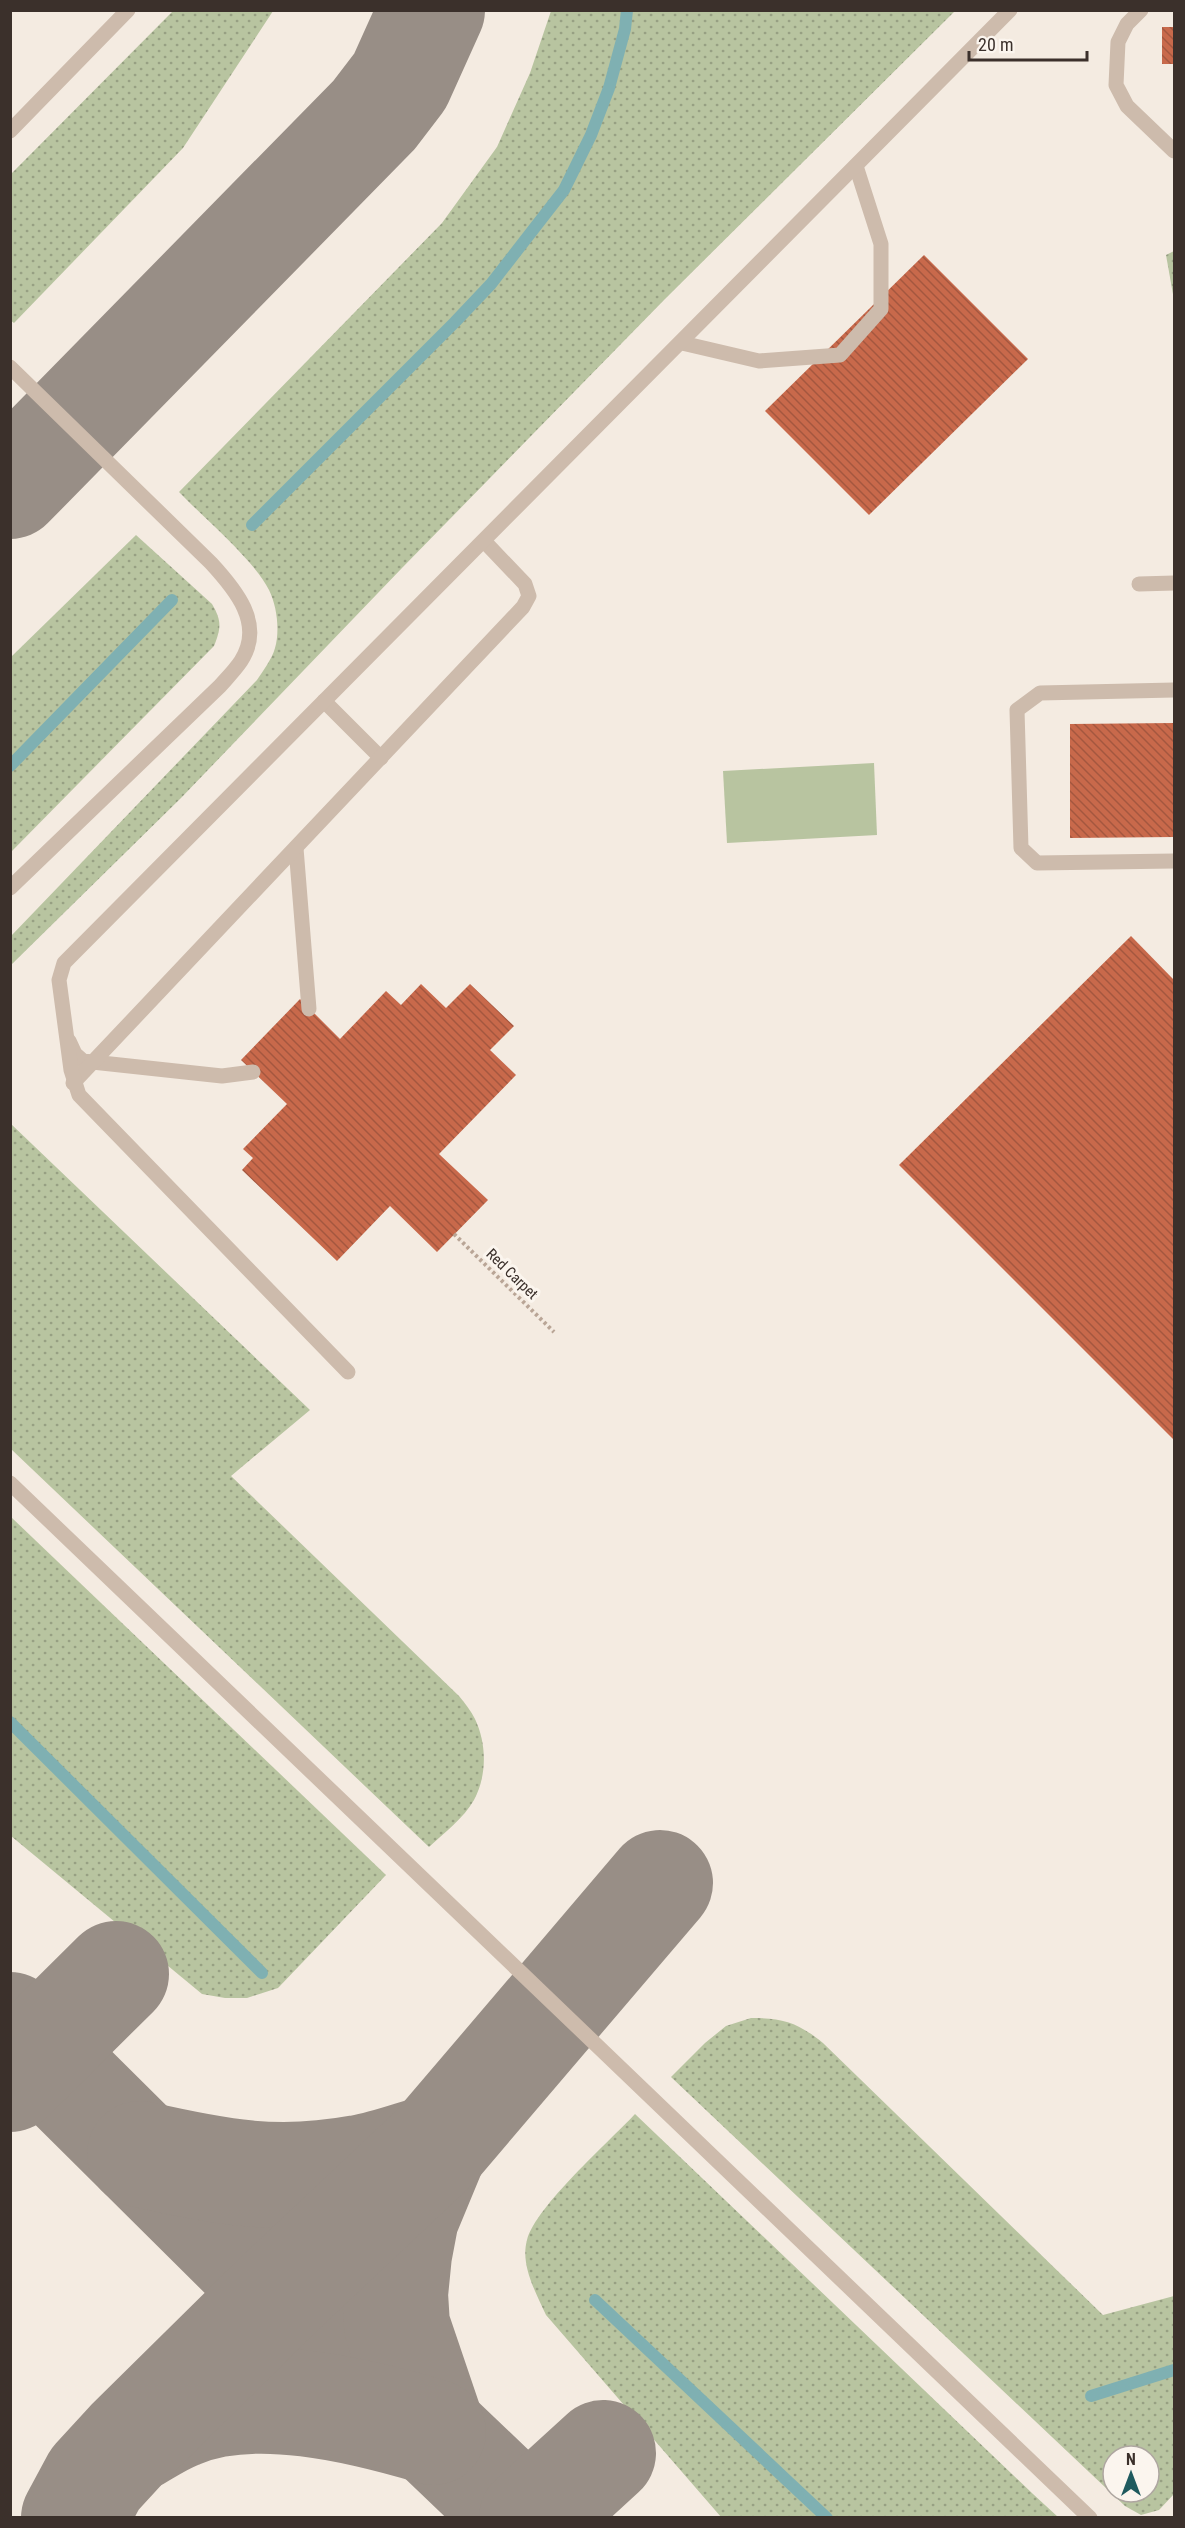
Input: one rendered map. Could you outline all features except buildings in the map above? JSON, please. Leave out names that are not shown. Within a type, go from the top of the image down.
[{"type":"lane","points":[[10,131],[128,10]]},
{"type":"lane","points":[[348,1372],[79,1095],[73,1083],[65,1033],[59,980],[64,963],[682,343],[1010,10]]},
{"type":"lane","points":[[1141,10],[1127,24],[1118,42],[1116,85],[1127,106],[1174,151]]},
{"type":"lane","points":[[682,343],[759,361],[840,355],[881,309],[881,244],[856,166]]},
{"type":"lane","points":[[10,367],[236,590],[247,615],[250,641],[241,661],[220,686],[10,888]]},
{"type":"lane","points":[[73,1083],[524,607],[529,596],[525,584],[484,541]]},
{"type":"lane","points":[[1139,584],[1174,583]]},
{"type":"lane","points":[[1174,690],[1040,693],[1017,711],[1021,848],[1037,864],[1174,861]]},
{"type":"lane","points":[[324,701],[381,758]]},
{"type":"lane","points":[[296,848],[309,1009]]},
{"type":"lane","points":[[65,1033],[75,1054],[83,1061],[222,1076],[254,1072]]},
{"type":"lane","points":[[10,1483],[1090,2517]]},
{"type":"path","name":"Red Carpet","points":[[454,1234],[554,1332]]},
{"type":"green space","points":[[173,11],[273,11],[183,148],[14,323],[10,320],[11,174]]},
{"type":"green space","points":[[551,11],[955,11],[665,299],[181,798],[11,965],[11,936],[257,680],[274,652],[277,641],[277,619],[274,603],[262,578],[241,553],[179,492],[442,223],[497,147],[530,73]]},
{"type":"green space","points":[[1174,251],[1174,300],[1166,255]]},
{"type":"green space","points":[[136,535],[212,604],[218,615],[219,625],[214,646],[11,852],[11,657]]},
{"type":"green space","points":[[874,763],[877,835],[727,843],[723,771]]},
{"type":"green space","points":[[10,1123],[310,1410],[231,1476],[459,1696],[473,1716],[482,1739],[484,1760],[478,1791],[465,1813],[429,1847],[11,1449]]},
{"type":"green space","points":[[11,1517],[386,1875],[278,1988],[247,1998],[225,1998],[202,1994],[11,1836]]},
{"type":"green space","points":[[751,2018],[781,2020],[797,2026],[823,2043],[1103,2315],[1174,2296],[1174,2494],[1159,2510],[1141,2515],[1123,2504],[1161,2504],[1161,2444],[1101,2444],[1101,2483],[671,2077],[705,2043],[726,2026]]},
{"type":"green space","points":[[635,2114],[1058,2517],[721,2517],[546,2315],[527,2269],[525,2249],[527,2240],[544,2210]]},
{"type":"waterway","points":[[252,525],[491,284],[564,190],[591,135],[609,88],[625,29],[627,10]]},
{"type":"waterway","points":[[10,766],[172,600]]},
{"type":"waterway","points":[[10,1722],[262,1973]]},
{"type":"waterway","points":[[595,2300],[827,2518]]},
{"type":"waterway","points":[[1091,2396],[1174,2370]]},
{"type":"taxiway","points":[[10,486],[374,115],[400,81],[432,10]]},
{"type":"taxiway","points":[[74,2518],[95,2479],[129,2442],[280,2293],[435,2147],[660,1883]]},
{"type":"taxiway","points":[[10,2079],[116,1974]]},
{"type":"taxiway","points":[[10,2025],[280,2293],[433,2432],[523,2518]]},
{"type":"taxiway","points":[[140,2154],[222,2170],[301,2175],[368,2166],[435,2147]]},
{"type":"taxiway","points":[[433,2432],[397,2326],[395,2294],[406,2217],[435,2147]]},
{"type":"taxiway","points":[[135,2439],[180,2415],[209,2406],[240,2401],[273,2401],[340,2409],[433,2432]]},
{"type":"taxiway","points":[[532,2518],[603,2453]]}]
